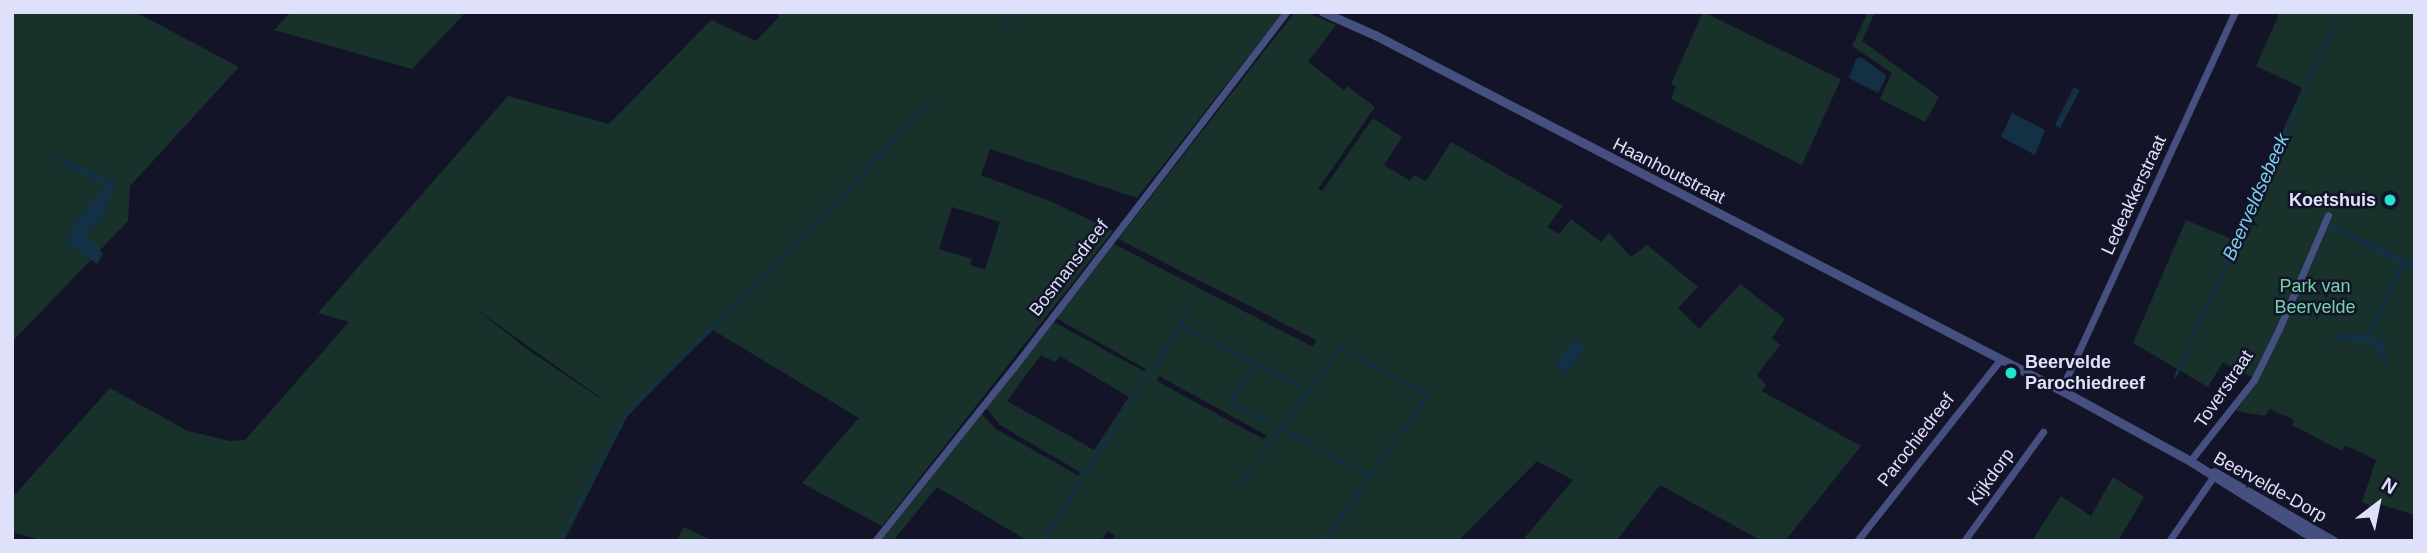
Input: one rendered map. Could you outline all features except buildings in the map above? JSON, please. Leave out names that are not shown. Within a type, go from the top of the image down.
[{"type":"street","name":"Bosmansdreef","points":[[875,541],[1286,12]]},
{"type":"street","name":"Haanhoutstraat","points":[[1323,12],[1336,15],[2000,360]]},
{"type":"street","name":"Ledeakkerstraat","points":[[2061,390],[2235,12]]},
{"type":"street","name":"Toverstraat","points":[[2190,461],[2253,380],[2279,329],[2328,215]]},
{"type":"street","name":"Beervelde-Dorp","points":[[2000,360],[2061,390],[2190,461],[2227,477],[2334,541]]},
{"type":"street","name":"Parochiedreef","points":[[1857,541],[2000,360]]},
{"type":"street","name":"Kijkdorp","points":[[1964,541],[2043,432]]},
{"type":"street","name":"Beervelde-Dorp","points":[[2190,461],[2318,541]]},
{"type":"street","points":[[2169,541],[2213,477]]},
{"type":"green space","points":[[12,12],[135,12],[239,67],[130,186],[128,221],[12,342]]},
{"type":"green space","points":[[291,12],[466,12],[412,69],[274,30]]},
{"type":"green space","points":[[775,12],[1283,12],[1137,198],[990,149],[981,175],[1052,202],[1113,231],[882,526],[802,483],[859,418],[711,329],[627,417],[564,541],[44,541],[12,532],[12,498],[110,388],[188,431],[230,441],[245,440],[349,322],[318,313],[508,96],[609,124],[711,20],[756,41],[779,17]],"holes":[[[952,207],[1000,222],[985,270],[970,265],[972,259],[939,249]],[[473,307],[601,398],[601,399],[527,349]]]},
{"type":"green space","points":[[1295,12],[1306,12],[1336,25],[1308,62],[1344,90],[1347,86],[1375,107],[1318,189],[1322,191],[1373,118],[1402,137],[1384,165],[1410,181],[1414,175],[1426,181],[1451,142],[1563,206],[1547,227],[1559,234],[1571,219],[1601,242],[1609,233],[1631,257],[1647,245],[1698,287],[1678,308],[1699,329],[1740,284],[1785,319],[1772,338],[1780,345],[1757,375],[1766,385],[1762,391],[1861,446],[1785,541],[1762,541],[1660,485],[1616,541],[1522,541],[1573,480],[1537,461],[1458,541],[1111,541],[1115,536],[1108,531],[1101,541],[1028,541],[937,487],[893,541],[879,541],[981,413],[996,429],[1079,476],[1080,472],[1000,425],[986,408],[1054,322],[1145,372],[1146,369],[1056,318],[1114,244],[1313,347],[1316,340],[1118,239]],"holes":[[[1041,355],[1055,362],[1060,356],[1129,397],[1094,450],[1007,401]],[[1159,376],[1266,435],[1267,435],[1264,439],[1237,425],[1157,381]]]},
{"type":"green space","points":[[1703,12],[1841,79],[1802,165],[1671,99],[1676,86],[1671,84]]},
{"type":"green space","points":[[1868,12],[1875,12],[1862,41],[1939,97],[1925,122],[1880,99],[1892,73],[1852,46]]},
{"type":"green space","name":"Park van Beervelde","points":[[2280,12],[2415,12],[2415,515],[2379,504],[2375,516],[2366,514],[2369,505],[2362,502],[2376,460],[2345,445],[2342,451],[2292,425],[2294,420],[2270,409],[2265,416],[2236,411],[2258,380],[2223,362],[2208,387],[2133,343],[2186,220],[2234,240],[2302,88],[2256,66]]},
{"type":"green space","points":[[2113,477],[2144,497],[2118,541],[2032,541],[2061,496],[2091,516]]},
{"type":"green space","points":[[684,527],[713,541],[676,541]]},
{"type":"water","points":[[1861,57],[1887,76],[1878,93],[1849,78],[1856,59]]},
{"type":"water","points":[[2074,87],[2080,90],[2060,128],[2055,125]]},
{"type":"water","points":[[2012,113],[2045,130],[2035,155],[2001,137]]},
{"type":"water","points":[[52,153],[117,183],[101,220],[86,234],[103,254],[97,264],[66,242],[75,222],[106,186],[60,162],[51,156]]},
{"type":"water","points":[[2329,222],[2415,264],[2415,270],[2404,265],[2371,336],[2385,341],[2387,366],[2373,343],[2334,339],[2335,335],[2341,334],[2367,334],[2400,264],[2329,227]]},
{"type":"water","points":[[1575,339],[1584,344],[1582,354],[1564,375],[1554,364]]},
{"type":"waterway","points":[[1002,24],[1012,12]]},
{"type":"waterway","name":"Beerveldsebeek","points":[[2175,376],[2337,18]]},
{"type":"waterway","points":[[559,541],[627,411],[751,290],[929,103]]},
{"type":"waterway","points":[[1193,299],[1180,324],[1301,386]]},
{"type":"waterway","points":[[1152,370],[1180,325]]},
{"type":"waterway","points":[[1286,419],[1340,347],[1397,378]]},
{"type":"waterway","points":[[1256,363],[1231,401],[1273,424]]},
{"type":"waterway","points":[[1084,475],[1148,375]]},
{"type":"waterway","points":[[1402,381],[1425,392]]},
{"type":"waterway","points":[[1403,431],[1427,394]]},
{"type":"waterway","points":[[1277,433],[1284,423]]},
{"type":"waterway","points":[[1281,427],[1312,445]]},
{"type":"waterway","points":[[1238,488],[1275,436]]},
{"type":"waterway","points":[[1323,541],[1398,437]]},
{"type":"waterway","points":[[1315,446],[1370,476]]},
{"type":"waterway","points":[[1045,539],[1082,478]]},
{"type":"place","name":"Koetshuis","points":[[2390,200]]},
{"type":"place","name":"Beervelde Parochiedreef","points":[[2011,373]]}]
